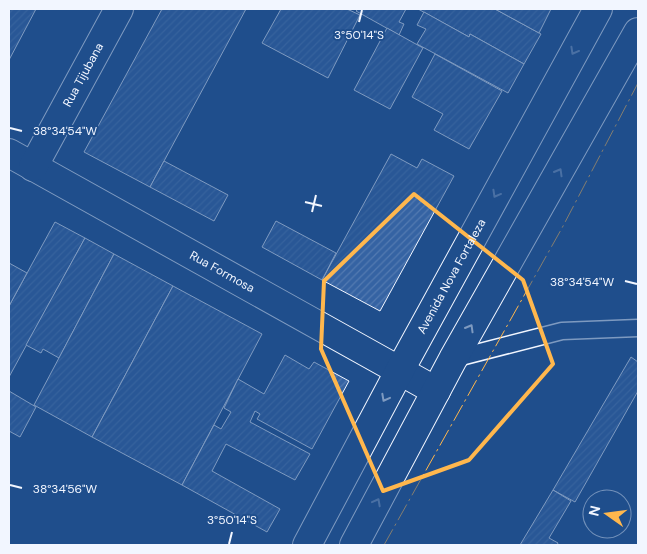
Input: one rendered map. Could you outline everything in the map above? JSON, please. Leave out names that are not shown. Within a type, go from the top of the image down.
[{"type":"street","name":"Rua Tijubana","points":[[33,167],[119,9]]},
{"type":"street","name":"Avenida Nova Fortaleza","points":[[306,545],[598,9]]},
{"type":"street","points":[[354,545],[453,359],[638,32]]},
{"type":"street","name":"Rua Formosa","points":[[9,153],[436,391]]},
{"type":"lane","points":[[453,359],[562,331],[638,328]]},
{"type":"highlighted area","points":[[414,194],[523,280],[553,364],[469,460],[383,491],[321,349],[324,281]]},
{"type":"building","points":[[9,9],[36,9],[9,60]]},
{"type":"building","points":[[162,9],[246,9],[150,187],[84,152]]},
{"type":"building","points":[[281,9],[347,9],[360,15],[328,78],[262,43]]},
{"type":"building","points":[[358,9],[406,9],[399,22],[404,24],[399,35],[356,11]]},
{"type":"building","points":[[418,9],[495,9],[541,34],[524,64],[470,34],[469,37]]},
{"type":"building","points":[[495,9],[551,9],[539,33]]},
{"type":"building","points":[[424,12],[469,37],[470,34],[524,64],[508,93],[417,44],[426,29],[417,25]]},
{"type":"building","points":[[387,28],[423,48],[390,109],[354,90]]},
{"type":"building","points":[[435,54],[502,91],[469,149],[434,130],[443,114],[412,97]]},
{"type":"building","points":[[391,154],[417,168],[422,159],[454,176],[380,311],[322,280]]},
{"type":"building","points":[[164,161],[228,195],[214,221],[150,187]]},
{"type":"building","points":[[276,221],[336,253],[322,280],[262,247]]},
{"type":"building","points":[[55,222],[85,238],[9,377],[9,306]]},
{"type":"building","points":[[85,238],[114,254],[59,358],[43,349],[41,353],[26,345]]},
{"type":"building","points":[[114,254],[173,286],[92,437],[34,405]]},
{"type":"building","points":[[9,263],[27,273],[9,306]]},
{"type":"building","points":[[173,286],[262,334],[182,485],[92,437]]},
{"type":"building","points":[[285,355],[309,369],[314,362],[349,381],[312,449],[257,419],[260,414],[255,411],[250,422],[310,454],[295,480],[226,444],[212,471],[280,509],[267,532],[182,485],[214,425],[221,429],[231,412],[224,408],[238,379],[264,394]]},
{"type":"building","points":[[631,357],[638,362],[638,391],[575,502],[553,490]]},
{"type":"building","points":[[9,391],[36,407],[20,437],[9,431]]},
{"type":"building","points":[[553,490],[571,501],[549,538],[558,543],[557,545],[520,545]]},
{"type":"power","points":[[384,545],[562,228],[638,83]]}]
